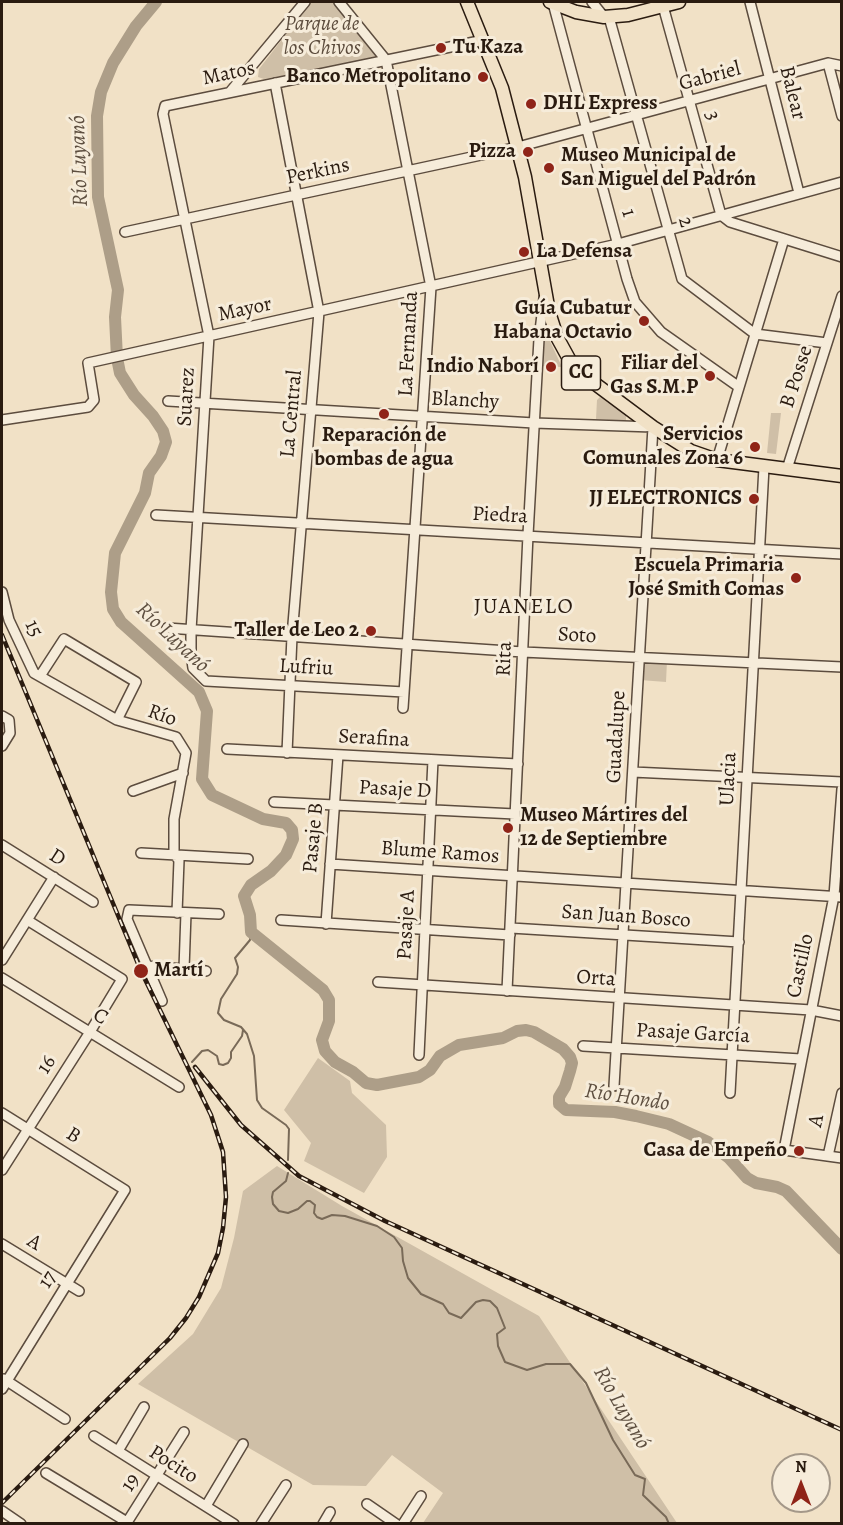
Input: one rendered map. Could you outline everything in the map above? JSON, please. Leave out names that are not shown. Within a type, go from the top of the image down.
[{"type":"main road","name":"CC","points":[[467,2],[502,88],[518,147],[544,292],[557,337],[574,368],[653,427],[691,451],[717,460],[842,476]]},
{"type":"main road","points":[[551,2],[576,12],[607,17],[628,15],[679,2]]},
{"type":"street","points":[[230,92],[305,2]]},
{"type":"street","name":"La Fernanda","points":[[339,2],[386,60],[431,287],[403,708]]},
{"type":"street","name":"1","points":[[551,2],[635,302],[661,332],[739,387]]},
{"type":"street","points":[[592,2],[607,17]]},
{"type":"street","name":"Balear","points":[[750,2],[799,193]]},
{"type":"street","name":"3","points":[[663,6],[721,215]]},
{"type":"street","name":"2","points":[[607,17],[637,115],[682,279],[755,334],[827,343]]},
{"type":"street","name":"Matos","points":[[163,114],[165,106],[484,40]]},
{"type":"street","points":[[828,63],[842,116]]},
{"type":"street","name":"Gabriel","points":[[518,147],[828,63],[842,66]]},
{"type":"street","points":[[252,66],[249,74],[250,80],[258,86]]},
{"type":"street","name":"La Central","points":[[275,83],[319,312],[292,636],[287,753]]},
{"type":"street","name":"Suarez","points":[[163,114],[208,336],[206,402],[191,630],[193,668],[206,681]]},
{"type":"street","name":"Perkins","points":[[125,232],[518,147]]},
{"type":"street","name":"Mayor","points":[[2,420],[88,407],[94,400],[88,363],[618,244],[842,182]]},
{"type":"street","points":[[721,215],[730,222],[842,257]]},
{"type":"street","points":[[717,460],[783,239]]},
{"type":"street","name":"Rita","points":[[507,991],[528,535],[539,339],[544,292]]},
{"type":"street","name":"B Posse","points":[[787,469],[842,296]]},
{"type":"street","name":"Blanchy","points":[[168,401],[534,423],[653,427]]},
{"type":"street","name":"Guadalupe","points":[[614,1086],[653,427]]},
{"type":"street","name":"Ulacia","points":[[730,1093],[764,467]]},
{"type":"street","name":"Piedra","points":[[156,515],[842,554]]},
{"type":"street","name":"15","points":[[2,592],[14,631],[34,673],[40,676]]},
{"type":"street","name":"Soto","points":[[167,628],[524,652],[842,667]]},
{"type":"street","points":[[40,676],[64,639],[136,682],[117,720]]},
{"type":"street","name":"Río","points":[[40,676],[117,720],[176,737],[186,753],[174,819],[174,854],[178,860],[184,969]]},
{"type":"street","name":"Lufriu","points":[[206,681],[404,692]]},
{"type":"street","points":[[2,746],[10,732],[5,718]]},
{"type":"street","name":"Serafina","points":[[227,749],[518,764]]},
{"type":"street","name":"Pasaje B","points":[[326,924],[338,755]]},
{"type":"street","name":"Pasaje A","points":[[418,1055],[433,760]]},
{"type":"street","points":[[633,772],[842,782]]},
{"type":"street","points":[[133,791],[183,773]]},
{"type":"street","name":"Castillo","points":[[828,1156],[784,1150],[811,1010],[838,896],[842,789]]},
{"type":"street","name":"Pasaje D","points":[[274,802],[515,814]]},
{"type":"street","name":"D","points":[[2,845],[93,902]]},
{"type":"street","points":[[141,853],[249,859]]},
{"type":"street","name":"Blume Ramos","points":[[330,864],[838,896]]},
{"type":"street","points":[[2,960],[54,877]]},
{"type":"street","points":[[162,1001],[127,920],[129,910],[219,914]]},
{"type":"street","name":"16","points":[[2,1170],[122,979],[27,920]]},
{"type":"street","name":"San Juan Bosco","points":[[282,920],[424,930],[624,935],[739,942]]},
{"type":"street","points":[[147,966],[206,970]]},
{"type":"street","name":"C","points":[[2,978],[179,1087]]},
{"type":"street","name":"Orta","points":[[378,982],[811,1010],[842,1016]]},
{"type":"street","name":"Pasaje García","points":[[583,1046],[801,1059]]},
{"type":"street","name":"A","points":[[828,1156],[842,1093]]},
{"type":"street","name":"B","points":[[2,1113],[125,1190]]},
{"type":"street","points":[[828,1156],[842,1158]]},
{"type":"street","name":"17","points":[[3,1383],[125,1190]]},
{"type":"street","name":"A","points":[[2,1244],[79,1292]]},
{"type":"street","points":[[3,1383],[65,1419]]},
{"type":"street","points":[[118,1451],[144,1407]]},
{"type":"street","name":"19","points":[[127,1523],[184,1432]]},
{"type":"street","name":"Pocito","points":[[94,1436],[234,1524]]},
{"type":"street","points":[[206,1506],[243,1444]]},
{"type":"street","points":[[46,1473],[127,1523]]},
{"type":"street","points":[[261,1524],[286,1485]]},
{"type":"street","points":[[403,1524],[422,1496]]},
{"type":"street","points":[[366,1504],[396,1524]]},
{"type":"street","points":[[2,1511],[21,1524]]},
{"type":"street","points":[[323,1524],[330,1512]]},
{"type":"green space","name":"Parque de los Chivos","points":[[311,2],[335,2],[377,53],[376,58],[264,79],[258,77],[259,69]]},
{"type":"green space","points":[[547,337],[562,367],[539,366],[541,340]]},
{"type":"green space","points":[[600,397],[626,415],[626,421],[596,419],[597,400]]},
{"type":"green space","points":[[771,413],[781,413],[776,454],[767,453]]},
{"type":"green space","points":[[641,660],[667,661],[666,682],[640,680]]},
{"type":"green space","points":[[318,1058],[350,1081],[352,1093],[386,1125],[387,1157],[364,1193],[304,1161],[311,1143],[284,1110]]},
{"type":"green space","points":[[277,1166],[342,1206],[539,1316],[677,1523],[423,1523],[443,1493],[392,1455],[366,1486],[313,1485],[138,1384],[193,1334],[221,1288],[243,1191]]},
{"type":"waterway","name":"Río Luyanó","points":[[156,2],[136,26],[113,63],[101,92],[97,116],[98,197],[118,290],[115,317],[120,373],[134,395],[153,416],[163,431],[166,442],[161,456],[149,473],[145,493],[115,553],[111,592],[113,609],[121,622],[199,692],[207,711],[202,779],[212,795],[263,819],[286,823],[292,830],[293,839],[286,855],[271,871],[251,885],[244,896],[250,915],[251,932],[323,990],[329,1000],[329,1021],[322,1040],[325,1051],[335,1062],[353,1072],[366,1083],[377,1085],[419,1077],[430,1070],[440,1056],[459,1045],[503,1038],[517,1031],[534,1032],[563,1049],[570,1057],[572,1063],[570,1071],[559,1097],[559,1104],[566,1110],[615,1112],[636,1116],[669,1124],[708,1142],[729,1158],[747,1178],[756,1183],[786,1191],[842,1249]]},
{"type":"waterway","name":"Río Luyanó","points":[[251,932],[250,940],[235,958],[238,967],[237,974],[221,999],[218,1013],[224,1020],[241,1027],[247,1034],[254,1056],[257,1100],[262,1108],[289,1129],[288,1160]]},
{"type":"waterway","points":[[192,1062],[202,1051],[208,1050],[217,1056],[219,1064],[228,1063],[231,1052],[242,1036],[243,1030]]},
{"type":"waterway","name":"Río Luyanó","points":[[288,1173],[286,1181],[273,1192],[273,1204],[279,1211],[288,1213],[310,1201],[315,1205],[314,1213],[322,1219],[332,1215],[345,1216],[377,1226],[394,1237],[402,1248],[408,1278],[421,1294],[443,1304],[449,1313],[461,1318],[476,1302],[483,1300],[490,1301],[497,1308],[505,1328],[497,1334],[498,1346],[505,1362],[527,1370],[546,1364],[570,1364],[586,1383],[613,1440],[635,1475],[645,1479],[643,1495],[666,1517],[669,1524]]},
{"type":"railway","points":[[2,635],[141,971],[211,1115],[223,1152],[226,1197],[218,1253],[199,1297],[186,1318],[170,1338],[2,1503]]},
{"type":"railway","points":[[195,1067],[241,1125],[299,1176],[385,1221],[842,1430]]},
{"type":"place","name":"Tu Kaza","points":[[441,48]]},
{"type":"place","name":"Banco Metropolitano","points":[[483,77]]},
{"type":"place","name":"DHL Express","points":[[531,104]]},
{"type":"place","name":"Pizza","points":[[528,152]]},
{"type":"place","name":"Museo Municipal de San Miguel del Padrón","points":[[549,168]]},
{"type":"place","name":"La Defensa","points":[[524,252]]},
{"type":"place","name":"Guía Cubatur Habana Octavio","points":[[644,321]]},
{"type":"place","name":"Indio Naborí","points":[[551,367]]},
{"type":"place","name":"Filiar del Gas S.M.P","points":[[710,376]]},
{"type":"place","name":"Reparación de bombas de agua","points":[[384,414]]},
{"type":"place","name":"Servicios Comunales Zona 6","points":[[755,447]]},
{"type":"place","name":"JJ ELECTRONICS","points":[[754,499]]},
{"type":"place","name":"Escuela Primaria José Smith Comas","points":[[796,578]]},
{"type":"place","name":"Taller de Leo 2","points":[[371,631]]},
{"type":"place","name":"Museo Mártires del 12 de Septiembre","points":[[508,828]]},
{"type":"place","name":"Martí","points":[[141,971]]},
{"type":"place","name":"Casa de Empeño","points":[[799,1151]]},
{"type":"district","name":"JUANELO","points":[[524,608]]},
{"type":"water label","name":"Río Hondo","points":[[627,1098]]}]
